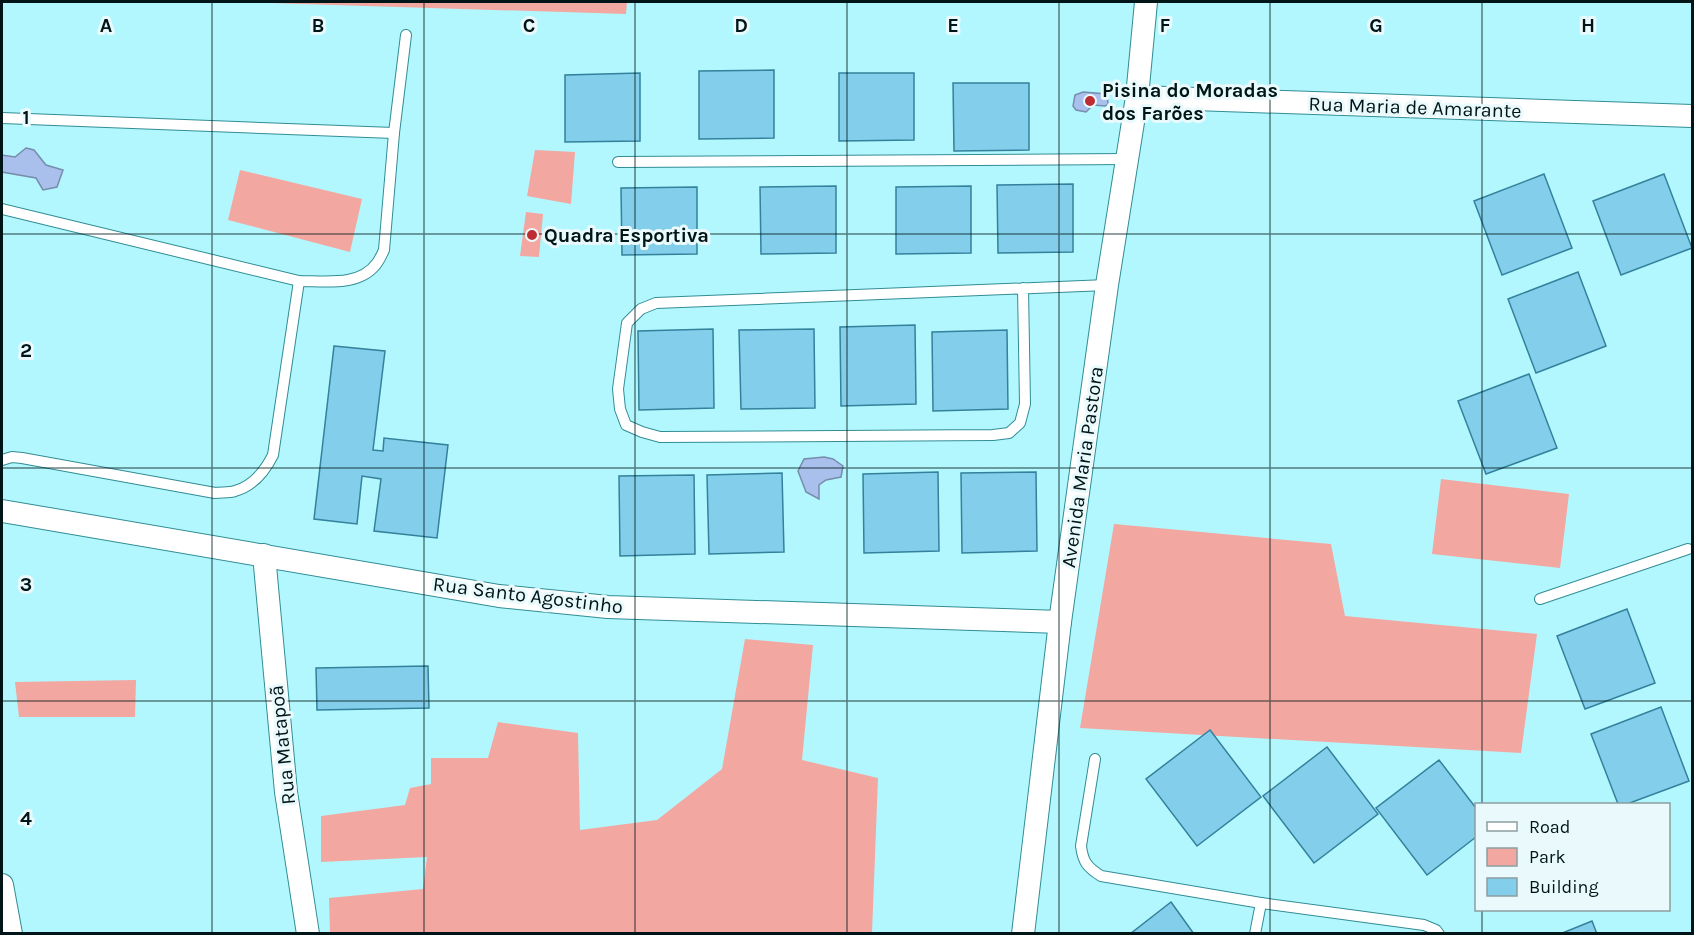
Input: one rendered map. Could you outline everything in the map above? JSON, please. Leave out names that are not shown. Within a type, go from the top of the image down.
[{"type":"street","name":"Avenida Maria Pastora","points":[[1023,933],[1060,622],[1107,285],[1137,97],[1146,2]]},
{"type":"street","name":"Rua Maria de Amarante","points":[[1137,97],[1692,116]]},
{"type":"street","name":"Rua Santo Agostinho","points":[[2,511],[499,596],[608,607],[1060,622]]},
{"type":"street","name":"Rua Matapoã","points":[[264,555],[286,792],[308,933]]},
{"type":"street","points":[[2,885],[11,933]]},
{"type":"lane","points":[[2,209],[299,281],[348,281],[376,265],[384,250],[394,133],[406,35]]},
{"type":"lane","points":[[2,118],[394,133]]},
{"type":"lane","points":[[618,162],[1128,159]]},
{"type":"lane","points":[[2,460],[12,457],[22,458],[215,493],[234,492],[250,484],[266,470],[273,455],[299,281]]},
{"type":"lane","points":[[1023,288],[1025,404],[1020,423],[1010,433],[993,435],[660,437],[626,425],[620,409],[618,389],[627,323],[641,309],[656,303],[1023,288],[1107,285]]},
{"type":"lane","points":[[1540,599],[1688,549]]},
{"type":"lane","points":[[1095,759],[1081,846],[1083,858],[1089,868],[1101,876],[1261,903],[1424,925],[1439,933]]},
{"type":"lane","points":[[1255,933],[1261,903]]},
{"type":"green space","points":[[242,2],[627,2],[626,14]]},
{"type":"green space","points":[[535,150],[575,152],[571,204],[527,196]]},
{"type":"green space","points":[[240,170],[362,199],[350,252],[228,220]]},
{"type":"green space","name":"Quadra Esportiva","points":[[526,212],[543,214],[539,257],[520,256]]},
{"type":"green space","points":[[1441,479],[1569,494],[1560,568],[1432,554]]},
{"type":"green space","points":[[1114,524],[1331,544],[1345,616],[1537,634],[1521,753],[1080,728]]},
{"type":"green space","points":[[745,639],[813,645],[802,760],[878,778],[872,933],[330,933],[329,898],[423,889],[427,857],[321,862],[321,816],[405,805],[410,788],[431,784],[431,758],[488,758],[498,722],[578,733],[580,830],[657,820],[722,769]]},
{"type":"green space","points":[[136,680],[135,717],[19,717],[15,682]]},
{"type":"water","name":"Pisina do Moradas dos Farões","points":[[1083,92],[1107,94],[1108,104],[1093,105],[1086,112],[1076,110],[1073,106],[1075,95]]},
{"type":"water","points":[[26,148],[34,150],[46,165],[63,170],[57,187],[43,190],[36,178],[2,172],[2,155],[15,157]]},
{"type":"water","points":[[824,457],[833,459],[843,466],[841,477],[826,480],[819,485],[819,499],[806,492],[798,471],[804,459]]},
{"type":"building","points":[[774,70],[774,138],[699,139],[699,71]]},
{"type":"building","points":[[640,73],[640,141],[565,142],[565,75]]},
{"type":"building","points":[[839,73],[914,73],[914,140],[839,141]]},
{"type":"building","points":[[953,83],[1029,83],[1029,150],[954,151]]},
{"type":"building","points":[[1544,174],[1572,248],[1502,275],[1474,201]]},
{"type":"building","points":[[1664,174],[1692,248],[1621,275],[1593,201]]},
{"type":"building","points":[[1073,184],[1073,252],[998,253],[997,185]]},
{"type":"building","points":[[836,186],[836,253],[761,254],[760,187]]},
{"type":"building","points":[[971,186],[971,253],[896,254],[896,187]]},
{"type":"building","points":[[697,187],[697,254],[622,255],[621,188]]},
{"type":"building","points":[[1578,272],[1606,346],[1536,373],[1508,299]]},
{"type":"building","points":[[915,325],[916,404],[841,406],[840,327]]},
{"type":"building","points":[[713,329],[714,408],[639,410],[638,331]]},
{"type":"building","points":[[814,329],[815,408],[741,409],[739,330]]},
{"type":"building","points":[[1007,330],[1008,409],[933,411],[932,332]]},
{"type":"building","points":[[334,346],[385,351],[373,450],[383,451],[384,438],[448,445],[437,538],[374,531],[381,479],[362,476],[357,524],[314,519]]},
{"type":"building","points":[[1529,374],[1557,448],[1486,474],[1458,401]]},
{"type":"building","points":[[938,472],[939,551],[864,553],[863,474]]},
{"type":"building","points":[[1036,472],[1037,551],[962,553],[961,473]]},
{"type":"building","points":[[782,473],[784,552],[709,554],[707,475]]},
{"type":"building","points":[[694,475],[695,554],[620,556],[619,476]]},
{"type":"building","points":[[1627,609],[1655,683],[1585,709],[1557,636]]},
{"type":"building","points":[[428,666],[429,708],[317,710],[316,668]]},
{"type":"building","points":[[1661,707],[1689,781],[1630,803],[1618,803],[1591,734]]},
{"type":"building","points":[[1210,730],[1261,797],[1197,846],[1146,779]]},
{"type":"building","points":[[1327,747],[1378,814],[1314,863],[1263,796]]},
{"type":"building","points":[[1439,760],[1475,807],[1475,838],[1427,875],[1376,808]]},
{"type":"building","points":[[1171,902],[1194,934],[1130,934]]},
{"type":"building","points":[[1592,921],[1597,934],[1560,934]]},
{"type":"place","name":"Pisina do Moradas dos Farões","points":[[1090,101]]},
{"type":"place","name":"Quadra Esportiva","points":[[532,235]]}]
